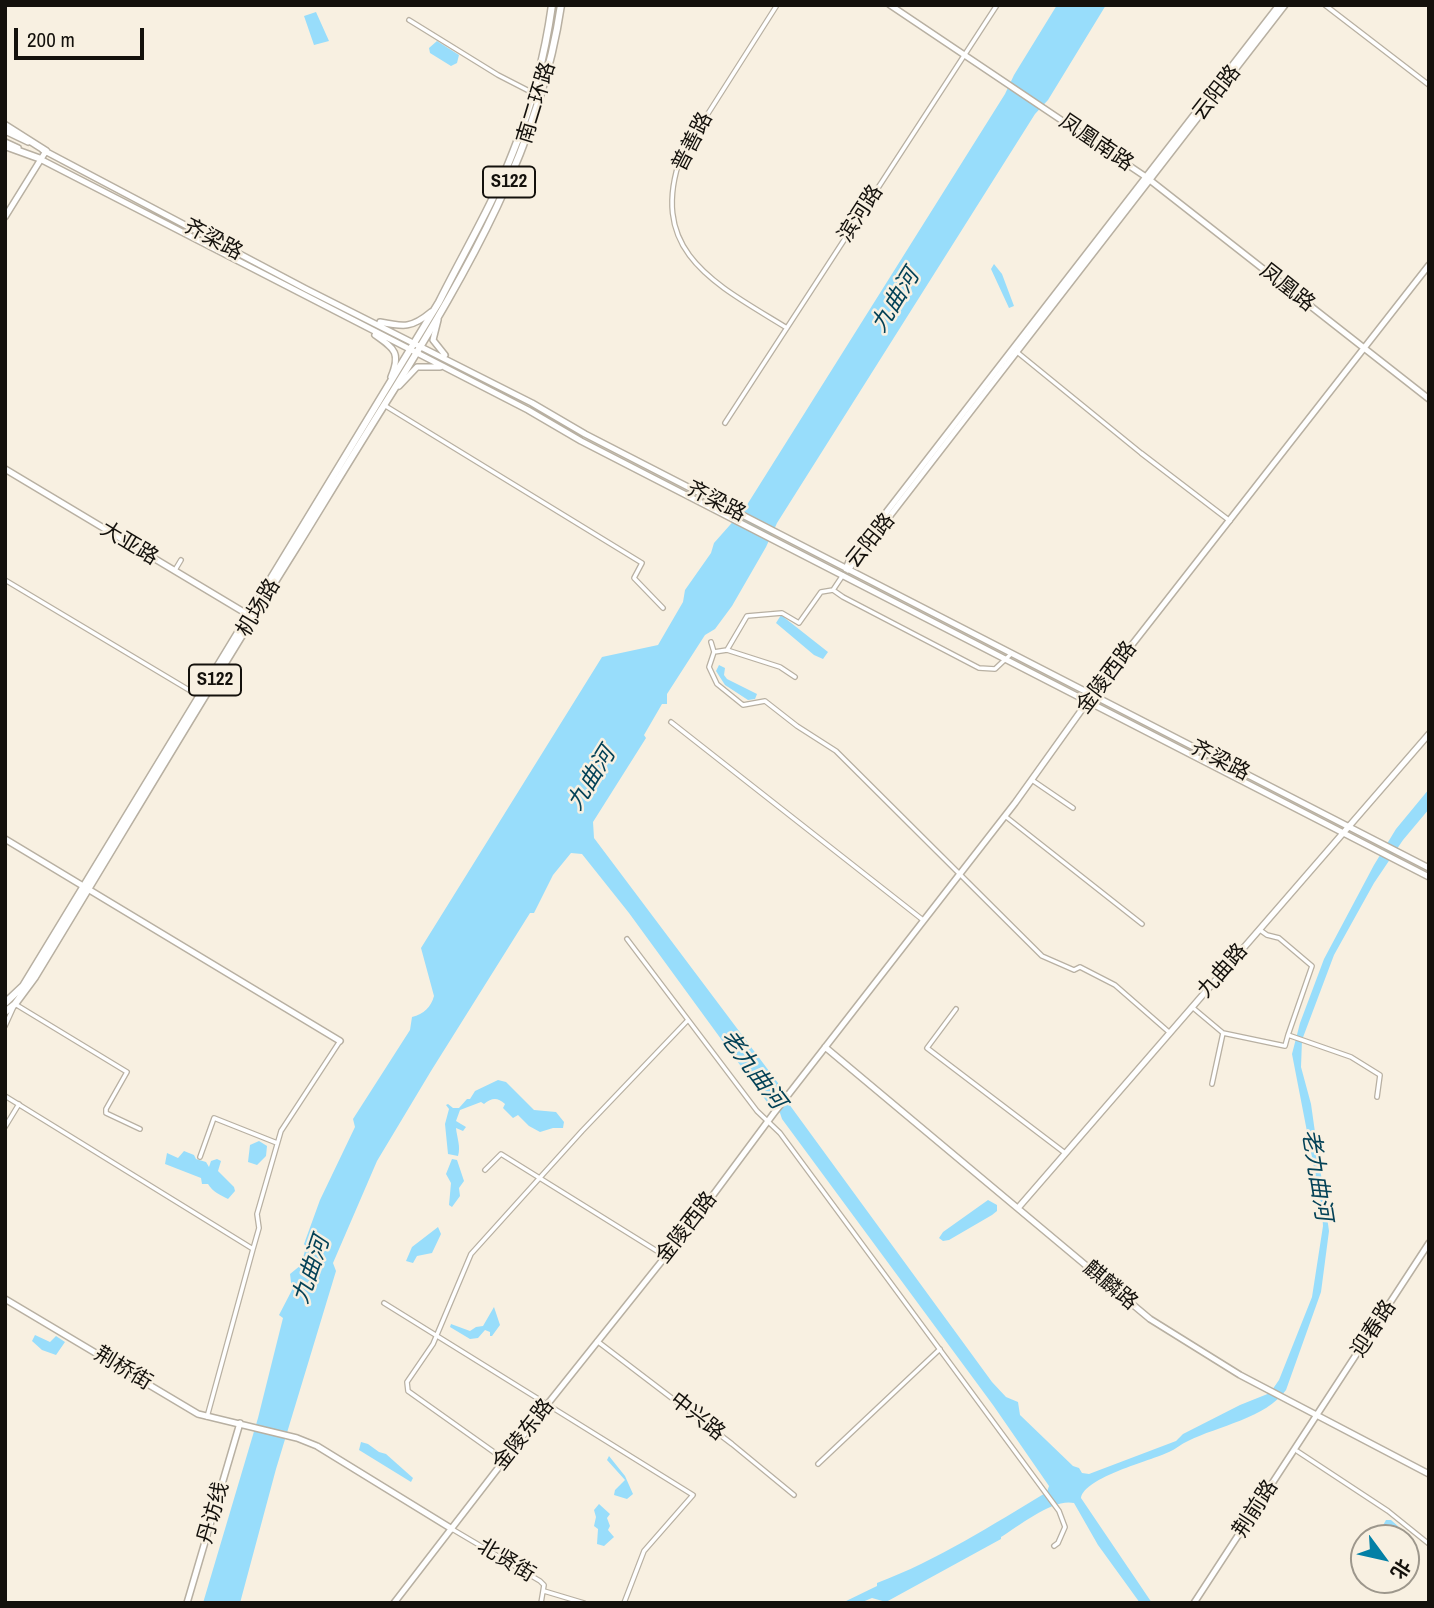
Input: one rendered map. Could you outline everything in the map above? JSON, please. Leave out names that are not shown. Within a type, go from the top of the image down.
[{"type":"main road","name":"南二环路","points":[[437,312],[514,150],[533,93],[552,5]]},
{"type":"main road","name":"南二环路","points":[[419,344],[511,178],[522,153],[546,78],[561,5]]},
{"type":"main road","points":[[890,5],[964,55]]},
{"type":"main road","name":"云阳路","points":[[1148,179],[1279,5]]},
{"type":"main road","name":"云阳路","points":[[843,575],[850,559],[1285,5]]},
{"type":"main road","name":"凤凰南路","points":[[964,55],[1148,179]]},
{"type":"main road","points":[[5,125],[46,152],[5,217]]},
{"type":"main road","name":"齐梁路","points":[[5,131],[306,289],[452,361],[532,403],[585,435],[848,568],[1088,701],[1429,877]]},
{"type":"main road","points":[[5,144],[41,159]]},
{"type":"main road","name":"齐梁路","points":[[41,159],[447,368],[721,514],[1093,695],[1429,868]]},
{"type":"main road","points":[[503,175],[511,178]]},
{"type":"main road","name":"凤凰路","points":[[1148,179],[1429,399]]},
{"type":"main road","name":"金陵西路","points":[[597,1341],[693,1222],[774,1113],[1005,816],[1088,701],[1429,265]]},
{"type":"main road","points":[[370,320],[407,326],[437,312]]},
{"type":"main road","points":[[437,312],[433,340],[437,348],[452,361]]},
{"type":"main road","points":[[365,326],[395,351],[396,366],[385,400]]},
{"type":"main road","name":"机场路","points":[[5,1003],[23,986],[86,888],[419,344]]},
{"type":"main road","points":[[385,400],[417,367],[447,368]]},
{"type":"main road","name":"大亚路","points":[[5,469],[251,617]]},
{"type":"main road","name":"九曲路","points":[[1018,1208],[1429,734]]},
{"type":"main road","points":[[5,839],[341,1041]]},
{"type":"main road","name":"机场路","points":[[5,1013],[35,977],[86,888]]},
{"type":"main road","name":"麒麟路","points":[[825,1047],[1150,1319],[1240,1375],[1429,1474]]},
{"type":"main road","name":"迎春路","points":[[1318,1415],[1429,1243]]},
{"type":"main road","name":"荆桥街","points":[[5,1298],[207,1417],[297,1438],[317,1446],[452,1528]]},
{"type":"main road","name":"金陵东路","points":[[394,1603],[597,1341]]},
{"type":"main road","name":"荆前路","points":[[1194,1603],[1318,1415]]},
{"type":"main road","name":"丹访线","points":[[187,1603],[243,1424]]},
{"type":"street","name":"普善路","points":[[776,5],[681,156],[673,184],[672,216],[686,253],[697,267],[727,291],[786,328]]},
{"type":"street","name":"滨河路","points":[[725,424],[997,5]]},
{"type":"street","points":[[1325,5],[1429,85]]},
{"type":"street","points":[[409,20],[498,75],[533,93]]},
{"type":"street","points":[[1015,350],[1141,453],[1230,521]]},
{"type":"street","points":[[385,400],[642,563],[634,578],[663,608]]},
{"type":"street","points":[[175,571],[181,560]]},
{"type":"street","points":[[833,590],[843,575]]},
{"type":"street","points":[[5,580],[202,698]]},
{"type":"street","points":[[727,650],[747,616],[782,613],[799,623],[821,592],[833,590],[979,668],[995,669],[1010,656]]},
{"type":"street","points":[[711,642],[714,652],[709,667],[717,684],[743,705],[765,701],[836,751],[1042,956],[1074,970],[1080,967],[1115,985],[1170,1033]]},
{"type":"street","points":[[714,652],[727,650],[780,667],[795,677]]},
{"type":"street","points":[[671,722],[923,921]]},
{"type":"street","points":[[1032,780],[1073,808]]},
{"type":"street","points":[[1005,816],[1142,924]]},
{"type":"street","points":[[1192,1007],[1223,1033],[1284,1046],[1312,966],[1279,938],[1260,930]]},
{"type":"street","points":[[627,939],[757,1111],[780,1133],[1055,1506],[1065,1527],[1054,1546]]},
{"type":"street","points":[[5,1026],[15,1004],[127,1072],[106,1113],[140,1129]]},
{"type":"street","points":[[956,1009],[926,1048],[1065,1153]]},
{"type":"street","points":[[505,1460],[408,1391],[407,1382],[423,1362],[471,1254],[538,1178],[688,1020]]},
{"type":"street","points":[[1212,1084],[1223,1033]]},
{"type":"street","points":[[1289,1036],[1351,1057],[1380,1075],[1377,1097]]},
{"type":"street","points":[[207,1417],[259,1228],[257,1214],[281,1131],[341,1041]]},
{"type":"street","points":[[5,1096],[253,1249]]},
{"type":"street","points":[[5,1128],[19,1104]]},
{"type":"street","points":[[200,1157],[214,1118],[277,1143]]},
{"type":"street","points":[[485,1170],[501,1154],[664,1256]]},
{"type":"street","points":[[384,1303],[693,1496],[644,1551],[624,1603]]},
{"type":"street","name":"中兴路","points":[[597,1341],[732,1444],[794,1496]]},
{"type":"street","points":[[818,1464],[940,1349]]},
{"type":"street","points":[[1297,1451],[1388,1511],[1429,1544]]},
{"type":"street","name":"北贤街","points":[[452,1528],[544,1584],[541,1603]]},
{"type":"street","points":[[544,1591],[584,1603]]},
{"type":"water","points":[[1057,5],[1106,5],[777,523],[732,606],[715,629],[705,635],[667,694],[667,704],[662,704],[644,735],[646,738],[593,822],[594,838],[778,1083],[778,1089],[992,1382],[1006,1397],[1018,1402],[1020,1415],[1073,1466],[1079,1468],[1082,1473],[1089,1474],[1176,1441],[1183,1434],[1270,1393],[1279,1380],[1312,1297],[1323,1226],[1292,1054],[1300,1023],[1324,959],[1396,829],[1429,789],[1429,809],[1403,840],[1374,883],[1334,955],[1302,1040],[1301,1067],[1311,1104],[1329,1231],[1321,1292],[1286,1390],[1277,1400],[1254,1414],[1185,1442],[1169,1452],[1119,1470],[1085,1490],[1081,1498],[1152,1603],[1140,1603],[1098,1545],[1074,1503],[1066,1503],[1047,1508],[1001,1539],[886,1602],[872,1598],[860,1603],[842,1603],[964,1541],[1047,1492],[1049,1486],[780,1113],[767,1102],[629,913],[582,854],[571,853],[553,875],[534,913],[530,913],[377,1161],[333,1263],[336,1271],[276,1469],[240,1603],[203,1603],[258,1418],[283,1318],[279,1315],[292,1290],[290,1274],[301,1265],[306,1247],[304,1244],[320,1200],[355,1127],[353,1119],[410,1030],[412,1017],[426,1010],[434,996],[421,948],[602,657],[658,645],[683,602],[685,590],[711,553],[714,543],[745,508],[1005,94]]},
{"type":"water","points":[[316,12],[329,41],[314,45],[304,16]]},
{"type":"water","points":[[437,41],[459,55],[457,63],[451,66],[430,53],[429,48]]},
{"type":"water","points":[[994,264],[1002,274],[1014,306],[1009,308],[991,269]]},
{"type":"water","points":[[781,615],[828,652],[823,659],[814,655],[776,623]]},
{"type":"water","points":[[719,665],[725,668],[724,675],[727,679],[757,694],[755,699],[748,700],[725,685],[716,671]]},
{"type":"water","points":[[498,1080],[506,1082],[534,1110],[556,1112],[564,1122],[563,1128],[540,1132],[518,1115],[513,1118],[503,1108],[505,1104],[499,1100],[484,1104],[481,1102],[460,1110],[456,1121],[466,1127],[463,1131],[456,1128],[458,1156],[448,1154],[445,1124],[449,1109],[446,1105],[459,1108],[475,1091]]},
{"type":"water","points":[[259,1141],[267,1146],[266,1156],[257,1165],[248,1162],[250,1145]]},
{"type":"water","points":[[184,1151],[206,1162],[209,1167],[211,1161],[221,1161],[218,1171],[235,1191],[228,1199],[208,1184],[202,1184],[201,1178],[165,1164],[167,1153],[178,1158]]},
{"type":"water","points":[[452,1159],[457,1160],[464,1181],[459,1188],[460,1196],[452,1207],[449,1205],[451,1183],[446,1174]]},
{"type":"water","points":[[988,1200],[997,1205],[997,1211],[992,1215],[949,1240],[943,1241],[939,1238],[943,1232]]},
{"type":"water","points":[[438,1227],[441,1234],[432,1253],[417,1256],[413,1263],[406,1261],[412,1247]]},
{"type":"water","points":[[494,1307],[500,1325],[492,1336],[485,1330],[478,1338],[470,1339],[450,1327],[451,1324],[470,1331],[483,1326]]},
{"type":"water","points":[[35,1335],[50,1342],[56,1336],[65,1342],[56,1355],[42,1350],[32,1341]]},
{"type":"water","points":[[361,1442],[386,1454],[413,1478],[411,1482],[359,1450]]},
{"type":"water","points":[[609,1456],[625,1476],[633,1494],[627,1499],[614,1495],[615,1490],[625,1480],[607,1460]]},
{"type":"water","points":[[599,1504],[610,1514],[607,1518],[610,1526],[608,1530],[614,1537],[604,1546],[597,1544],[598,1529],[594,1526],[594,1510]]},
{"type":"water","points":[[1386,1520],[1391,1520],[1396,1524],[1384,1524]]},
{"type":"water label","name":"九曲河","points":[[896,301]]},
{"type":"water label","name":"九曲河","points":[[592,779]]},
{"type":"water label","name":"老九曲河","points":[[752,1070]]},
{"type":"water label","name":"老九曲河","points":[[1316,1175]]},
{"type":"water label","name":"九曲河","points":[[312,1270]]}]
